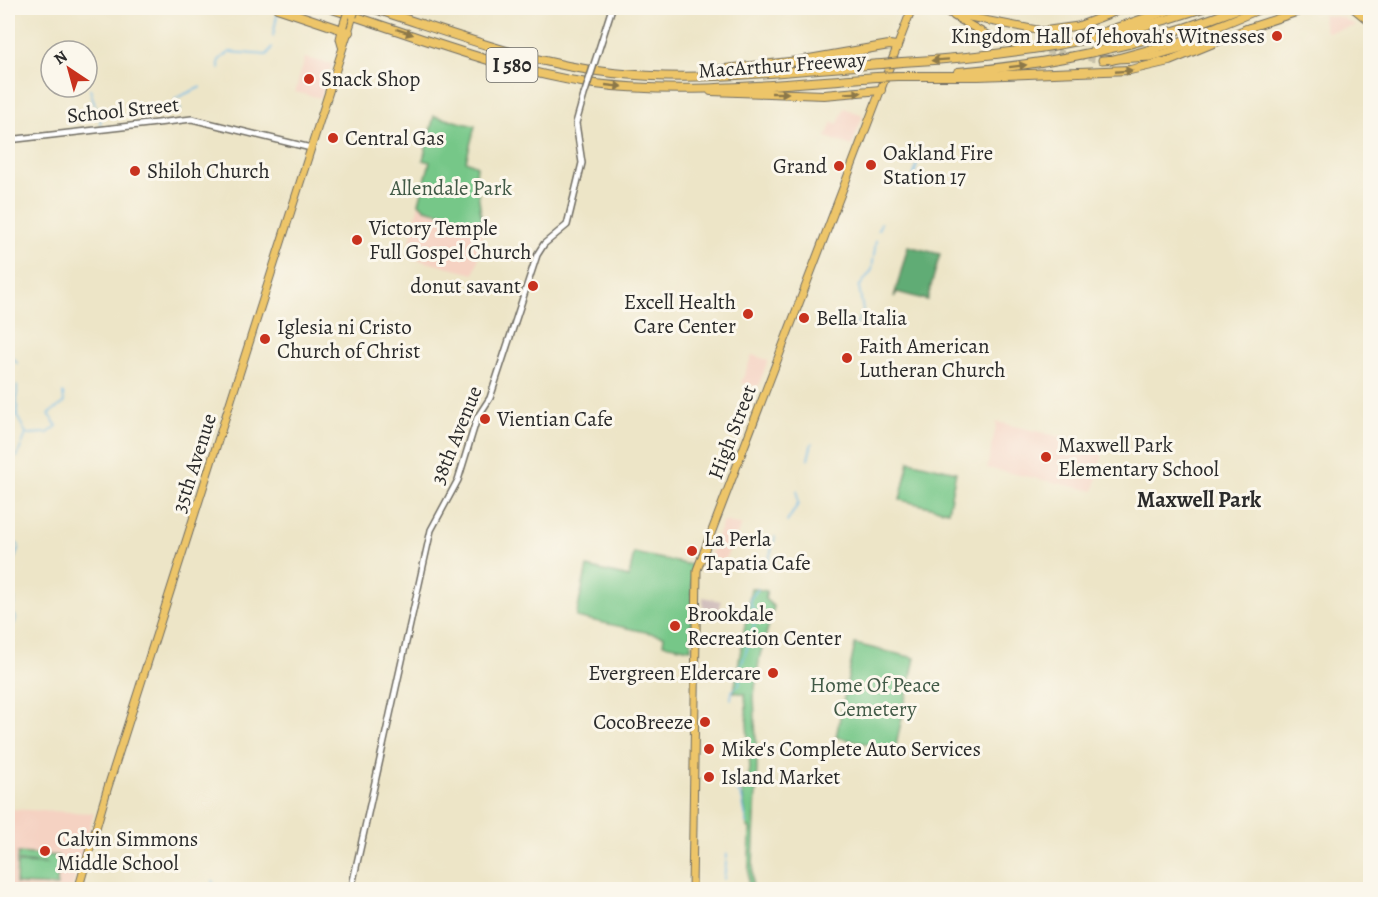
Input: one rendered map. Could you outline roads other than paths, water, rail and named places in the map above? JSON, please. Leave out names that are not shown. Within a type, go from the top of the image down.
[{"type":"highway","points":[[277,8],[346,29]]},
{"type":"highway","name":"MacArthur Freeway","points":[[329,8],[499,62],[557,77],[612,86],[701,89],[998,68],[1081,55],[1148,39],[1240,8]]},
{"type":"highway","name":"MacArthur Freeway","points":[[372,8],[504,50],[560,65],[613,73],[666,76],[984,57],[1063,45],[1130,30],[1203,8]]},
{"type":"highway","points":[[1063,45],[1176,8]]},
{"type":"highway","points":[[1112,60],[1149,52],[1193,37],[1262,8]]},
{"type":"highway","points":[[897,76],[978,76],[1130,70],[1169,61],[1250,28]]},
{"type":"highway","points":[[666,76],[798,61],[889,45],[897,46]]},
{"type":"highway","points":[[701,89],[723,94],[824,94],[881,90]]},
{"type":"main road","name":"35th Avenue","points":[[78,890],[107,790],[311,148],[342,46],[349,8]]},
{"type":"main road","name":"35th Avenue","points":[[346,29],[356,8]]},
{"type":"main road","name":"High Street","points":[[692,890],[697,570],[912,8]]},
{"type":"main road","points":[[922,8],[1030,30],[1058,31],[1084,25],[1125,8]]},
{"type":"main road","points":[[1102,60],[1164,54],[1310,8]]},
{"type":"main road","points":[[1353,8],[1371,22]]},
{"type":"main road","points":[[954,16],[995,38],[1018,45]]},
{"type":"main road","points":[[990,22],[989,28],[995,38]]},
{"type":"street","name":"38th Avenue","points":[[351,890],[431,531],[458,480],[477,418],[490,398],[537,255],[544,244],[567,225],[582,163],[576,123],[612,8]]},
{"type":"street","name":"School Street","points":[[8,140],[192,119],[311,148]]},
{"type":"waterway","points":[[273,36],[277,15]]},
{"type":"waterway","points":[[219,69],[219,60],[230,52],[267,55],[272,47]]},
{"type":"waterway","points":[[181,110],[175,102],[176,98],[201,87]]},
{"type":"waterway","points":[[93,99],[95,106],[102,113],[100,124]]},
{"type":"waterway","points":[[914,185],[912,181],[920,155]]},
{"type":"waterway","points":[[878,230],[881,223]]},
{"type":"waterway","points":[[854,329],[863,311],[859,287],[872,270],[876,240]]},
{"type":"waterway","points":[[8,358],[13,358],[17,363]]},
{"type":"waterway","points":[[17,386],[17,416],[26,433]]},
{"type":"waterway","points":[[26,434],[48,433],[57,426],[48,414],[64,403],[63,393]]},
{"type":"waterway","points":[[17,457],[26,434]]},
{"type":"waterway","points":[[808,459],[812,443]]},
{"type":"waterway","points":[[8,494],[14,480],[14,466]]},
{"type":"waterway","points":[[787,522],[798,504],[797,491]]},
{"type":"waterway","points":[[8,499],[11,513],[9,537],[19,546],[8,579]]},
{"type":"waterway","points":[[767,566],[775,537]]},
{"type":"waterway","points":[[731,699],[732,691],[740,684],[738,671],[755,622],[750,599],[758,589]]},
{"type":"waterway","points":[[8,590],[15,600],[11,613],[16,618],[14,624],[8,625]]},
{"type":"waterway","points":[[735,787],[742,798],[747,824]]},
{"type":"waterway","points":[[724,879],[727,854]]},
{"type":"waterway","points":[[212,890],[213,881]]},
{"type":"tunnel","points":[[1036,49],[1102,60]]},
{"type":"place","name":"Kingdom Hall of Jehovah's Witnesses","points":[[1277,36]]},
{"type":"place","name":"Snack Shop","points":[[309,79]]},
{"type":"place","name":"Central Gas","points":[[333,138]]},
{"type":"place","name":"Oakland Fire Station 17","points":[[871,165]]},
{"type":"place","name":"Grand","points":[[839,166]]},
{"type":"place","name":"Shiloh Church","points":[[135,171]]},
{"type":"place","name":"Victory Temple Full Gospel Church","points":[[357,240]]},
{"type":"place","name":"donut savant","points":[[533,286]]},
{"type":"place","name":"Excell Health Care Center","points":[[748,314]]},
{"type":"place","name":"Bella Italia","points":[[804,318]]},
{"type":"place","name":"Iglesia ni Cristo Church of Christ","points":[[265,339]]},
{"type":"place","name":"Faith American Lutheran Church","points":[[847,358]]},
{"type":"place","name":"Vientian Cafe","points":[[485,419]]},
{"type":"place","name":"Maxwell Park Elementary School","points":[[1046,457]]},
{"type":"place","name":"La Perla Tapatia Cafe","points":[[692,551]]},
{"type":"place","name":"Brookdale Recreation Center","points":[[675,626]]},
{"type":"place","name":"Evergreen Eldercare","points":[[773,673]]},
{"type":"place","name":"CocoBreeze","points":[[705,722]]},
{"type":"place","name":"Mike's Complete Auto Services","points":[[709,749]]},
{"type":"place","name":"Island Market","points":[[709,777]]},
{"type":"place","name":"Calvin Simmons Middle School","points":[[45,851]]},
{"type":"district","name":"Maxwell Park","points":[[1199,499]]},
{"type":"park label","name":"Allendale Park","points":[[451,188]]},
{"type":"park label","name":"Home Of Peace Cemetery","points":[[875,697]]}]
